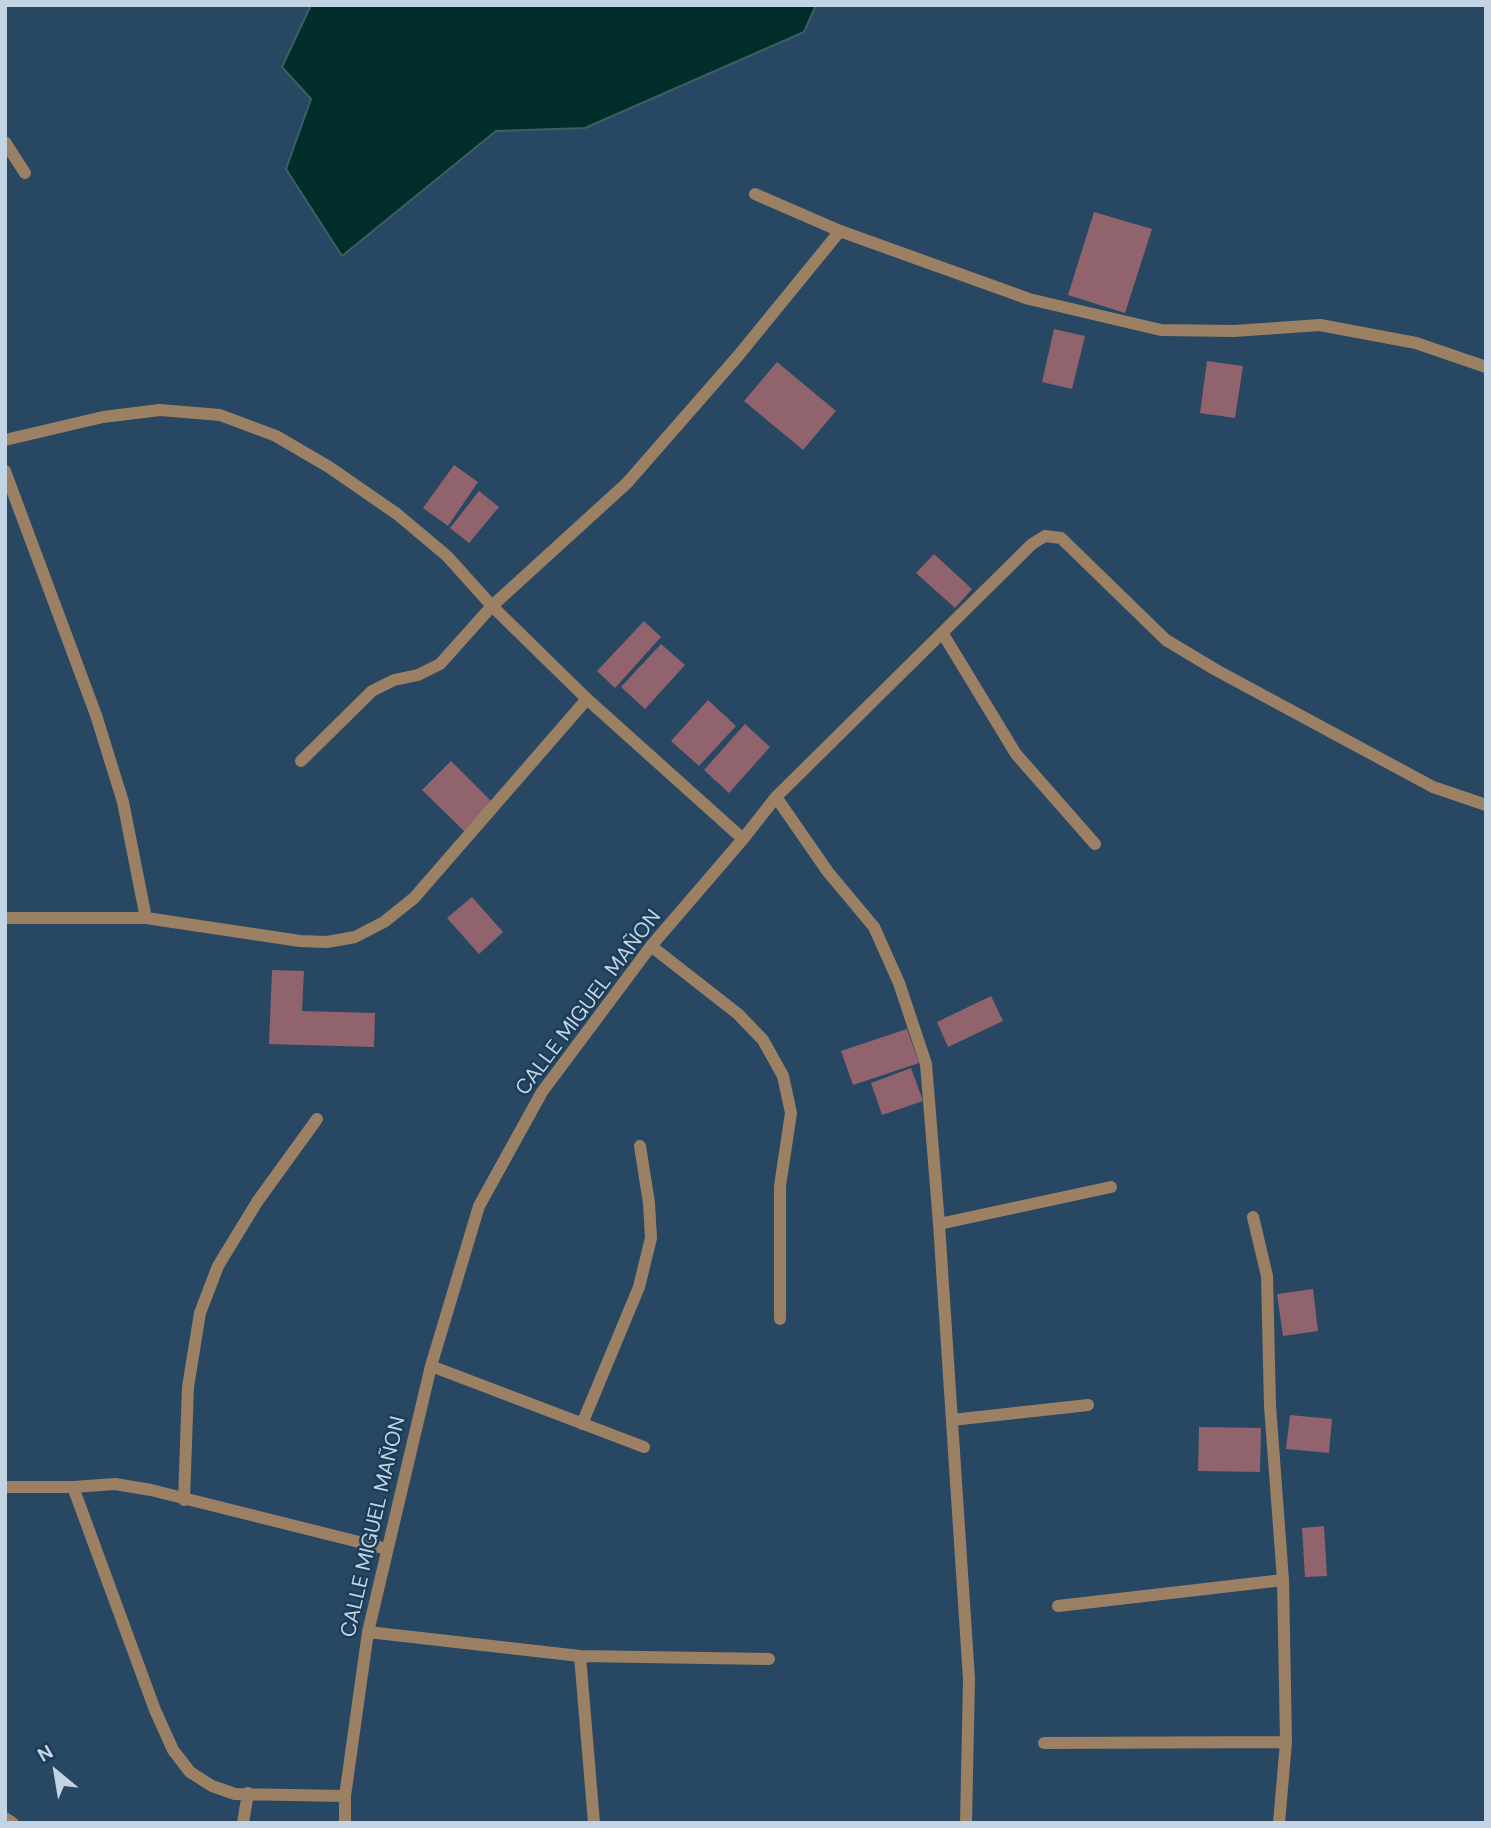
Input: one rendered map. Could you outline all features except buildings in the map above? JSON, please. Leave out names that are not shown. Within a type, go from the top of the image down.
[{"type":"street","points":[[5,142],[25,173]]},
{"type":"street","points":[[755,194],[840,231],[1029,299],[1160,330],[1234,331],[1320,325],[1416,342],[1486,367]]},
{"type":"street","points":[[301,761],[372,691],[394,680],[418,675],[440,664],[492,606],[627,483],[738,356],[840,231]]},
{"type":"street","points":[[5,440],[103,417],[160,410],[220,415],[276,436],[329,467],[386,506],[447,556],[492,606],[587,699],[743,839]]},
{"type":"street","points":[[5,471],[96,715],[123,802],[146,918]]},
{"type":"street","name":"CALLE MIGUEL MAÑON","points":[[345,1823],[345,1796],[368,1632],[431,1366],[479,1206],[542,1092],[651,946],[776,797],[1032,544],[1045,536],[1061,538],[1166,640],[1216,670],[1433,787],[1486,805]]},
{"type":"street","points":[[943,634],[1016,754],[1095,844]]},
{"type":"street","points":[[5,918],[146,918],[300,942],[327,942],[355,937],[384,922],[414,898],[587,699]]},
{"type":"street","points":[[776,797],[828,872],[874,927],[899,983],[926,1065],[969,1679],[966,1823]]},
{"type":"street","points":[[651,946],[738,1014],[763,1040],[782,1076],[791,1113],[780,1186],[780,1319]]},
{"type":"street","points":[[184,1500],[188,1387],[200,1314],[218,1266],[257,1202],[317,1119]]},
{"type":"street","points":[[582,1424],[639,1287],[651,1238],[649,1203],[640,1146]]},
{"type":"street","points":[[939,1224],[1111,1187]]},
{"type":"street","points":[[1253,1217],[1266,1276],[1270,1406],[1283,1580],[1286,1742],[1279,1823]]},
{"type":"street","points":[[431,1366],[644,1447]]},
{"type":"street","points":[[952,1420],[1088,1405]]},
{"type":"street","points":[[5,1487],[115,1484],[151,1490],[387,1549]]},
{"type":"street","points":[[73,1487],[155,1710],[173,1750],[190,1772],[212,1786],[235,1794],[345,1796]]},
{"type":"street","points":[[1058,1606],[1283,1580]]},
{"type":"street","points":[[368,1632],[580,1656],[769,1659]]},
{"type":"street","points":[[580,1656],[594,1823]]},
{"type":"street","points":[[1044,1743],[1286,1742]]},
{"type":"street","points":[[243,1823],[248,1793]]},
{"type":"street","points":[[5,1818],[13,1823]]},
{"type":"shaded area","points":[[311,5],[816,5],[804,32],[585,128],[496,131],[342,256],[286,169],[311,99],[282,67]]}]
